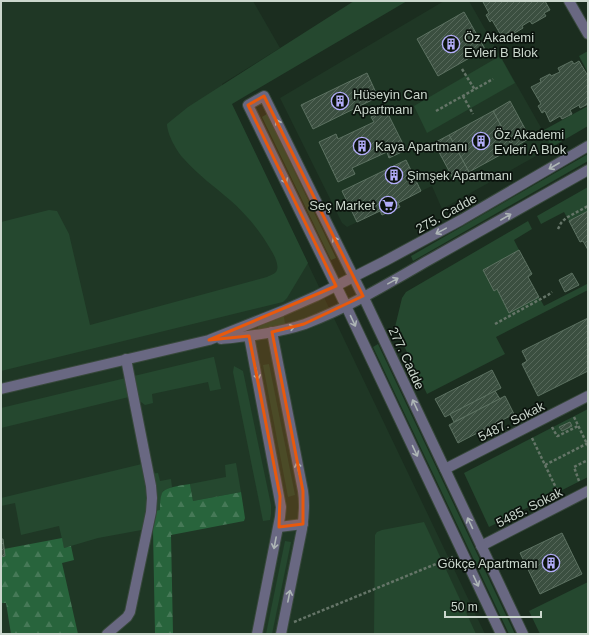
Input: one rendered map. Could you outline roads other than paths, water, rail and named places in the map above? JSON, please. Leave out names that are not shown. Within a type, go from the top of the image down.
[{"type":"street","points":[[569,1],[588,34]]},
{"type":"street","name":"277. Cadde","points":[[336,286],[248,105],[264,96],[354,277],[523,634]]},
{"type":"street","name":"275. Cadde","points":[[209,340],[282,311],[354,277],[461,220],[588,146]]},
{"type":"street","points":[[1,390],[209,340],[249,336],[304,324],[346,306],[588,170]]},
{"type":"street","points":[[336,286],[501,634]]},
{"type":"street","points":[[272,332],[303,490],[304,504],[303,524],[282,630]]},
{"type":"street","points":[[249,336],[281,507],[257,634]]},
{"type":"street","points":[[107,634],[127,617],[130,612],[151,512],[152,498],[151,486],[126,359]]},
{"type":"street","name":"5487. Sokak","points":[[445,469],[588,396]]},
{"type":"street","name":"5485. Sokak","points":[[481,546],[588,491]]},
{"type":"street","points":[[278,527],[303,524]]},
{"type":"place","name":"Öz Akademi Evleri B Blok","points":[[451,44]]},
{"type":"place","name":"Hüseyin Can Apartmanı","points":[[340,101]]},
{"type":"place","name":"Öz Akademi Evleri A Blok","points":[[481,141]]},
{"type":"place","name":"Kaya Apartmanı","points":[[362,146]]},
{"type":"place","name":"Şimşek Apartmanı","points":[[394,175]]},
{"type":"place","name":"Seç Market","points":[[388,205]]},
{"type":"place","name":"Gökçe Apartmanı","points":[[551,563]]}]
